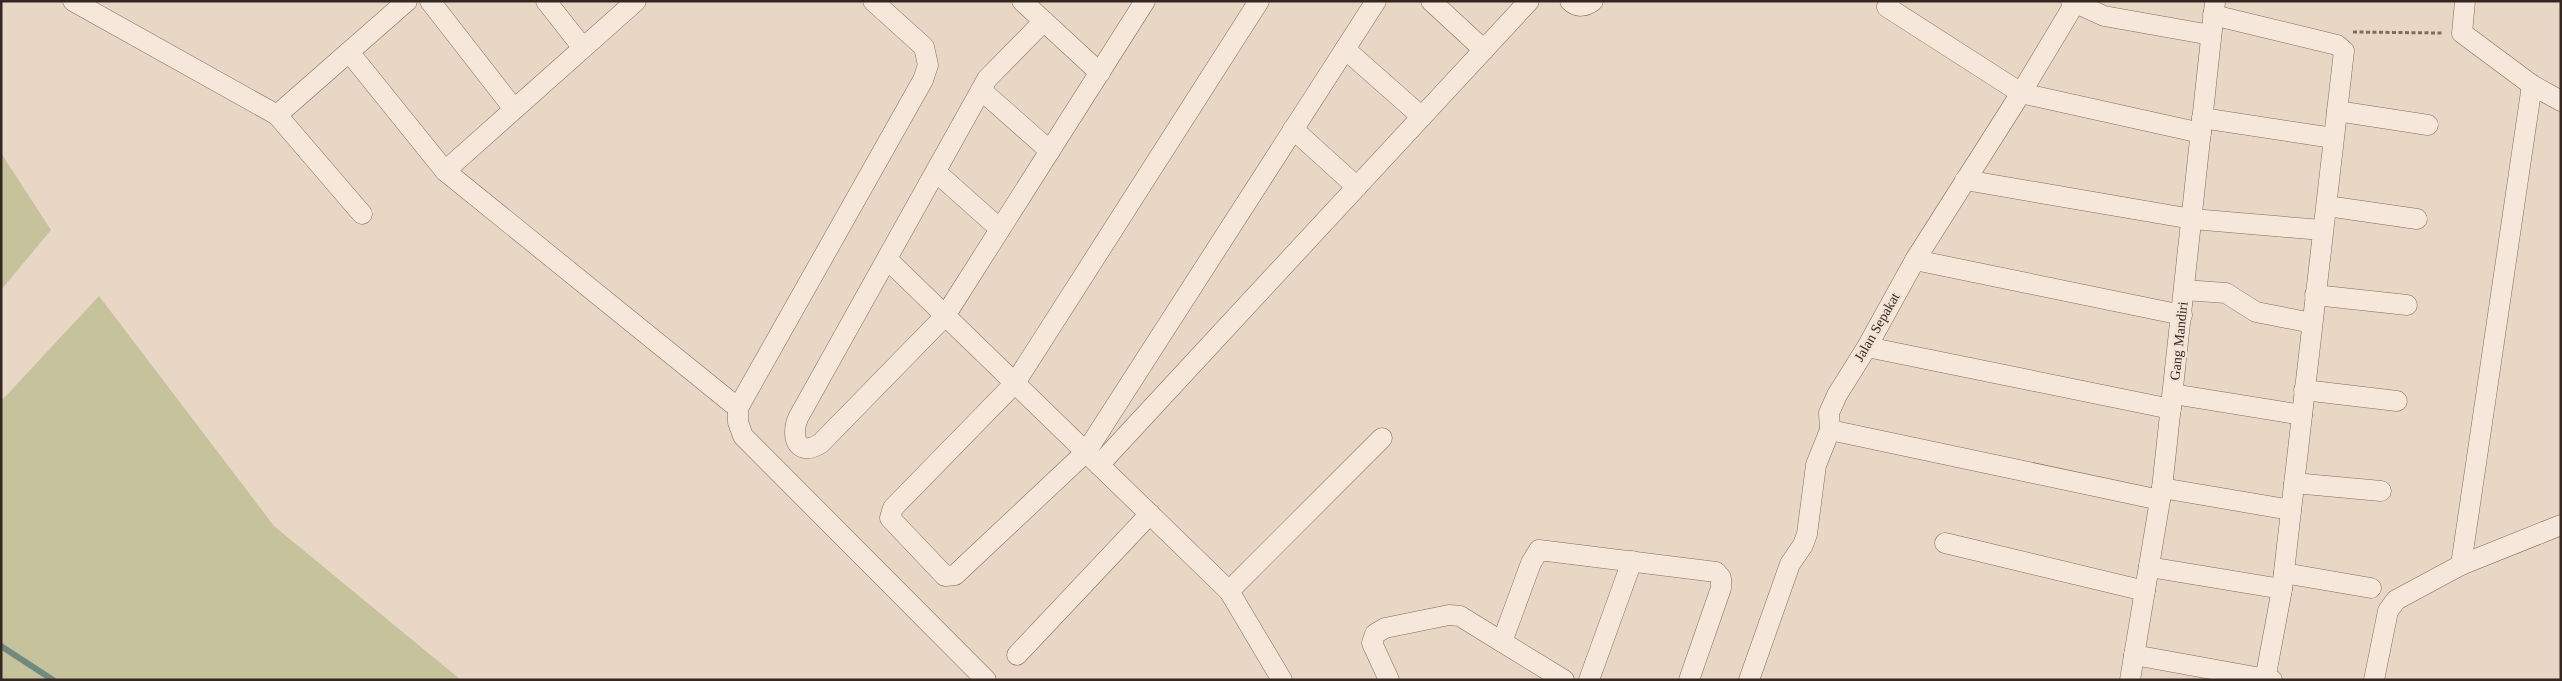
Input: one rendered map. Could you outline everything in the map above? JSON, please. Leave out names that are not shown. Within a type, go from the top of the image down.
[{"type":"street","points":[[73,1],[277,115],[362,214]]},
{"type":"street","points":[[277,115],[407,1]]},
{"type":"street","points":[[430,1],[514,109]]},
{"type":"street","points":[[546,1],[583,48]]},
{"type":"street","points":[[445,171],[636,1]]},
{"type":"street","points":[[873,1],[924,47],[928,65],[923,80],[738,408],[738,422],[744,436],[986,680]]},
{"type":"street","points":[[1022,1],[1100,73]]},
{"type":"street","points":[[1044,21],[987,79],[888,260],[798,418],[794,429],[796,442],[800,446],[806,449],[814,448],[821,443],[945,316],[1145,1]]},
{"type":"street","points":[[1259,1],[1015,384],[893,508],[890,518],[940,573],[945,576],[955,575],[1093,458],[1357,188],[1529,1]]},
{"type":"street","points":[[1093,458],[1294,129],[1376,1]]},
{"type":"street","points":[[1431,1],[1484,50]]},
{"type":"street","points":[[1570,1],[1574,5],[1582,7],[1593,1]]},
{"type":"street","points":[[2465,1],[2462,34],[2532,85],[2561,101]]},
{"type":"street","points":[[2073,2],[2104,16],[2211,35]]},
{"type":"street","name":"Jalan Sepakat","points":[[1749,680],[1790,564],[1808,534],[1816,464],[1830,430],[1829,413],[1832,405],[1867,347],[1915,260],[2021,93],[2073,2]]},
{"type":"street","points":[[1885,3],[2021,93],[2202,125],[2332,138]]},
{"type":"street","points":[[2134,656],[2268,679],[2283,581],[2322,230],[2327,206],[2332,138],[2344,56],[2342,48],[2214,8]]},
{"type":"street","name":"Gang Mandiri","points":[[2130,680],[2161,494],[2214,8]]},
{"type":"street","points":[[1345,49],[1422,117]]},
{"type":"street","points":[[349,52],[445,171],[738,408]]},
{"type":"street","points":[[2461,565],[2532,85]]},
{"type":"street","points":[[981,90],[1050,151]]},
{"type":"street","points":[[2337,111],[2428,124]]},
{"type":"street","points":[[1294,129],[1357,188]]},
{"type":"street","points":[[936,172],[1000,229]]},
{"type":"street","points":[[1965,180],[2192,219],[2322,230]]},
{"type":"street","points":[[2327,206],[2417,219]]},
{"type":"street","points":[[888,260],[1229,591],[1282,680]]},
{"type":"street","points":[[1915,260],[2182,314]]},
{"type":"street","points":[[2184,290],[2226,293],[2256,312],[2312,322]]},
{"type":"street","points":[[2315,295],[2407,305]]},
{"type":"street","points":[[1867,347],[2172,402],[2302,415]]},
{"type":"street","points":[[2304,390],[2397,401]]},
{"type":"street","points":[[1830,430],[2161,494],[2291,510]]},
{"type":"street","points":[[1229,591],[1382,438]]},
{"type":"street","points":[[2294,483],[2381,491]]},
{"type":"street","points":[[1017,655],[1150,514]]},
{"type":"street","points":[[2374,680],[2388,611],[2396,600],[2461,565],[2561,525]]},
{"type":"street","points":[[1945,543],[2144,592]]},
{"type":"street","points":[[1502,642],[1531,563],[1539,550],[1716,572],[1721,578],[1721,588],[1689,680]]},
{"type":"street","points":[[1589,680],[1632,561]]},
{"type":"street","points":[[2149,567],[2371,588]]},
{"type":"street","points":[[1389,680],[1372,643],[1376,634],[1385,628],[1449,615],[1460,616],[1564,680]]},
{"type":"path","points":[[2342,48],[2352,32],[2462,34]]},
{"type":"shaded area","points":[[1,153],[51,230],[1,290]]},
{"type":"shaded area","points":[[99,296],[274,526],[461,680],[1,680],[1,397],[3,399]]},
{"type":"waterway","points":[[1,646],[53,680]]}]
